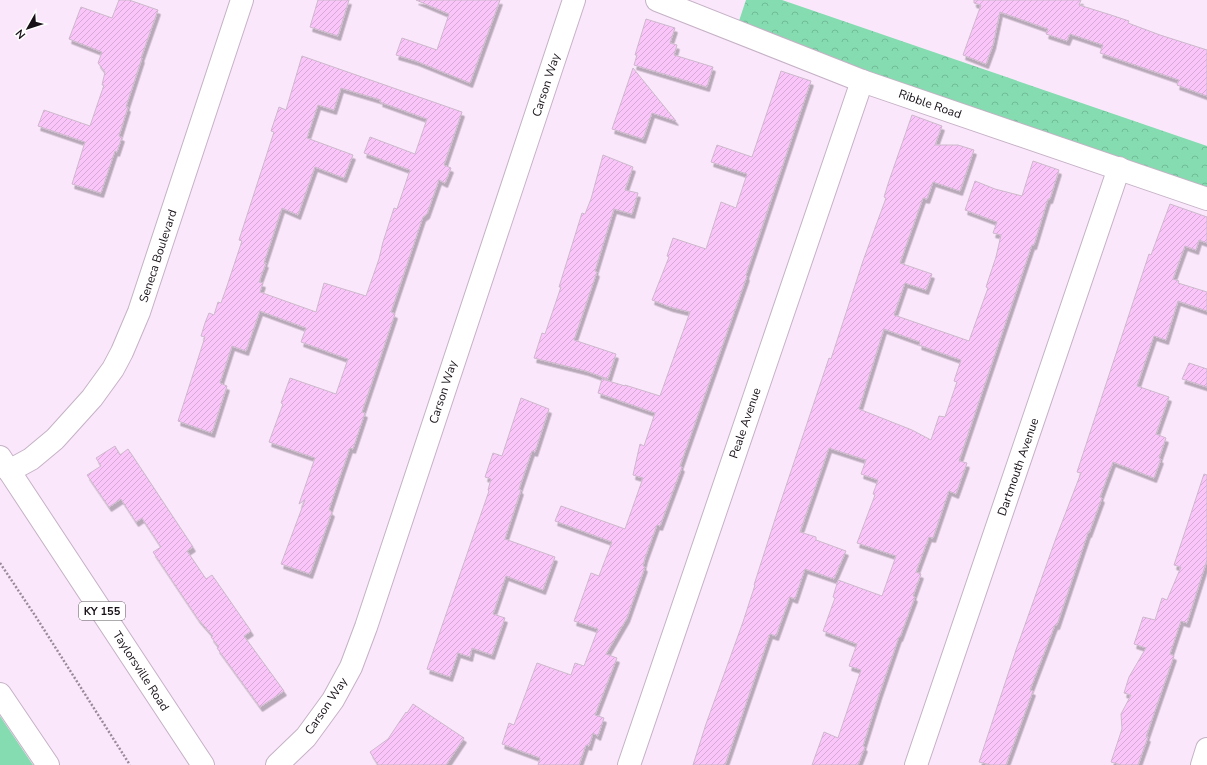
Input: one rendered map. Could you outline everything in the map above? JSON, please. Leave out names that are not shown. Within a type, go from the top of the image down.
[{"type":"street","name":"Seneca Boulevard","points":[[5,464],[32,459],[55,439],[92,398],[113,369],[122,352],[139,312],[242,0]]},
{"type":"street","name":"Carson Way","points":[[277,765],[306,737],[333,700],[351,668],[366,627],[574,0]]},
{"type":"street","name":"Ribble Road","points":[[657,0],[862,81],[1207,199]]},
{"type":"street","name":"Peale Avenue","points":[[629,765],[862,81]]},
{"type":"street","name":"Dartmouth Avenue","points":[[916,765],[1119,168]]},
{"type":"street","name":"Taylorsville Road","points":[[5,464],[203,765]]},
{"type":"street","points":[[0,694],[48,765]]},
{"type":"street","points":[[1202,765],[1207,749]]},
{"type":"path","points":[[0,563],[130,765]]},
{"type":"green space","points":[[746,0],[782,0],[1207,146],[1207,191],[932,97],[739,21]]},
{"type":"green space","points":[[0,716],[33,765],[0,765]]},
{"type":"building","points":[[119,0],[129,0],[158,10],[126,107],[128,107],[119,136],[122,137],[117,152],[115,151],[101,193],[72,184],[85,142],[38,126],[44,110],[90,126],[104,85],[102,85],[105,72],[98,63],[102,52],[69,39],[81,7],[112,18]]},
{"type":"building","points":[[318,0],[349,0],[338,36],[310,27]]},
{"type":"building","points":[[416,0],[500,0],[470,83],[416,61],[396,55],[402,38],[437,50],[449,14]]},
{"type":"building","points":[[974,0],[1081,0],[1079,5],[1129,21],[1128,23],[1160,35],[1207,50],[1207,96],[1177,85],[1179,80],[1100,53],[1103,45],[1070,34],[1067,41],[1046,34],[1048,29],[1000,12],[993,45],[986,64],[963,55],[981,5],[974,3]]},
{"type":"building","points":[[646,19],[675,28],[670,43],[677,45],[674,55],[713,67],[707,87],[634,65],[637,55],[635,55]]},
{"type":"building","points":[[302,56],[462,112],[444,165],[451,168],[445,183],[439,180],[427,214],[423,217],[391,312],[395,314],[362,412],[365,413],[353,449],[350,448],[342,471],[329,510],[332,512],[310,574],[281,564],[305,500],[299,504],[315,458],[269,442],[283,404],[281,403],[290,378],[336,394],[348,359],[301,342],[306,328],[260,311],[246,351],[232,346],[220,383],[227,386],[212,433],[178,421],[205,337],[201,336],[205,323],[209,313],[214,315],[218,302],[221,303],[242,241],[239,240],[274,132],[271,131],[279,107],[286,110]],"holes":[[[341,88],[381,100],[380,102],[427,119],[415,154],[370,137],[364,153],[410,170],[397,209],[394,208],[366,296],[324,283],[316,312],[260,292],[263,283],[259,282],[282,208],[298,215],[315,167],[344,178],[353,155],[307,138],[318,105],[334,110]]]},
{"type":"building","points":[[633,68],[676,121],[652,113],[643,139],[612,129]]},
{"type":"building","points":[[781,71],[811,81],[746,275],[747,276],[680,466],[682,467],[660,526],[657,525],[645,558],[643,566],[645,567],[627,618],[606,654],[617,658],[595,715],[604,718],[598,736],[593,733],[589,746],[586,745],[579,765],[538,765],[540,758],[502,744],[509,723],[514,725],[537,663],[571,675],[575,663],[584,666],[598,629],[574,621],[591,573],[599,576],[612,542],[555,521],[561,506],[625,529],[643,478],[633,475],[640,444],[644,446],[655,413],[598,393],[602,379],[660,396],[690,312],[670,307],[652,300],[669,257],[667,256],[673,238],[706,249],[721,202],[736,208],[747,174],[711,162],[717,145],[752,157]]},
{"type":"building","points":[[912,115],[942,126],[935,145],[958,145],[974,150],[960,191],[933,182],[927,199],[923,198],[900,263],[932,274],[926,290],[905,283],[894,315],[969,341],[988,288],[986,287],[996,257],[1001,235],[993,233],[997,222],[965,210],[975,181],[995,189],[1022,196],[1033,161],[1059,170],[959,461],[967,463],[956,494],[949,491],[933,538],[929,537],[916,572],[921,574],[913,596],[915,597],[899,637],[879,695],[863,746],[865,747],[858,765],[812,765],[824,732],[838,738],[861,670],[849,666],[857,644],[823,631],[835,598],[833,597],[838,580],[882,596],[896,556],[857,543],[875,495],[873,494],[878,480],[861,474],[866,460],[829,448],[800,532],[816,537],[816,540],[846,551],[834,579],[805,569],[795,599],[790,597],[776,636],[770,634],[725,765],[693,765],[706,724],[743,622],[777,513],[829,358],[831,359],[863,261],[886,198],[884,197]],"holes":[[[884,329],[920,342],[919,345],[961,360],[954,381],[957,382],[945,417],[939,416],[931,440],[912,430],[859,409]]]},
{"type":"building","points":[[603,155],[633,167],[625,190],[638,193],[632,214],[614,209],[595,271],[597,272],[574,340],[616,354],[608,379],[586,371],[534,358],[542,333],[545,334],[561,287],[559,287],[582,213],[585,214],[591,199]]},
{"type":"building","points":[[1170,204],[1207,217],[1207,243],[1199,240],[1196,250],[1185,246],[1173,279],[1179,281],[1178,283],[1207,292],[1207,311],[1178,301],[1166,340],[1154,336],[1137,386],[1169,397],[1156,434],[1166,438],[1159,458],[1161,459],[1154,478],[1113,462],[1100,497],[1102,498],[1088,533],[1057,625],[1055,625],[1030,690],[1033,691],[1006,765],[991,765],[979,762],[1016,650],[1081,473],[1077,472],[1149,254],[1151,255]]},
{"type":"building","points":[[1189,363],[1207,369],[1207,387],[1182,379]]},
{"type":"building","points":[[521,398],[549,409],[535,452],[532,451],[519,489],[521,490],[505,539],[555,557],[543,590],[506,576],[493,614],[505,618],[492,655],[472,648],[470,657],[458,653],[450,677],[427,669],[489,491],[491,479],[485,477],[493,453],[502,456]]},
{"type":"building","points":[[115,446],[120,455],[128,449],[193,547],[187,551],[206,579],[212,575],[251,631],[244,636],[284,691],[260,707],[217,648],[219,647],[211,637],[213,636],[198,619],[153,552],[161,547],[142,518],[136,522],[121,499],[109,507],[87,475],[101,466],[96,458]]},
{"type":"building","points":[[1204,474],[1207,475],[1207,560],[1187,623],[1181,621],[1170,654],[1174,656],[1138,765],[1121,765],[1111,762],[1122,729],[1121,714],[1131,695],[1124,693],[1129,677],[1146,648],[1134,644],[1143,617],[1155,620],[1162,598],[1167,600],[1181,567],[1174,565]]},
{"type":"building","points":[[413,704],[464,738],[446,765],[378,765],[370,752],[388,739]]}]
